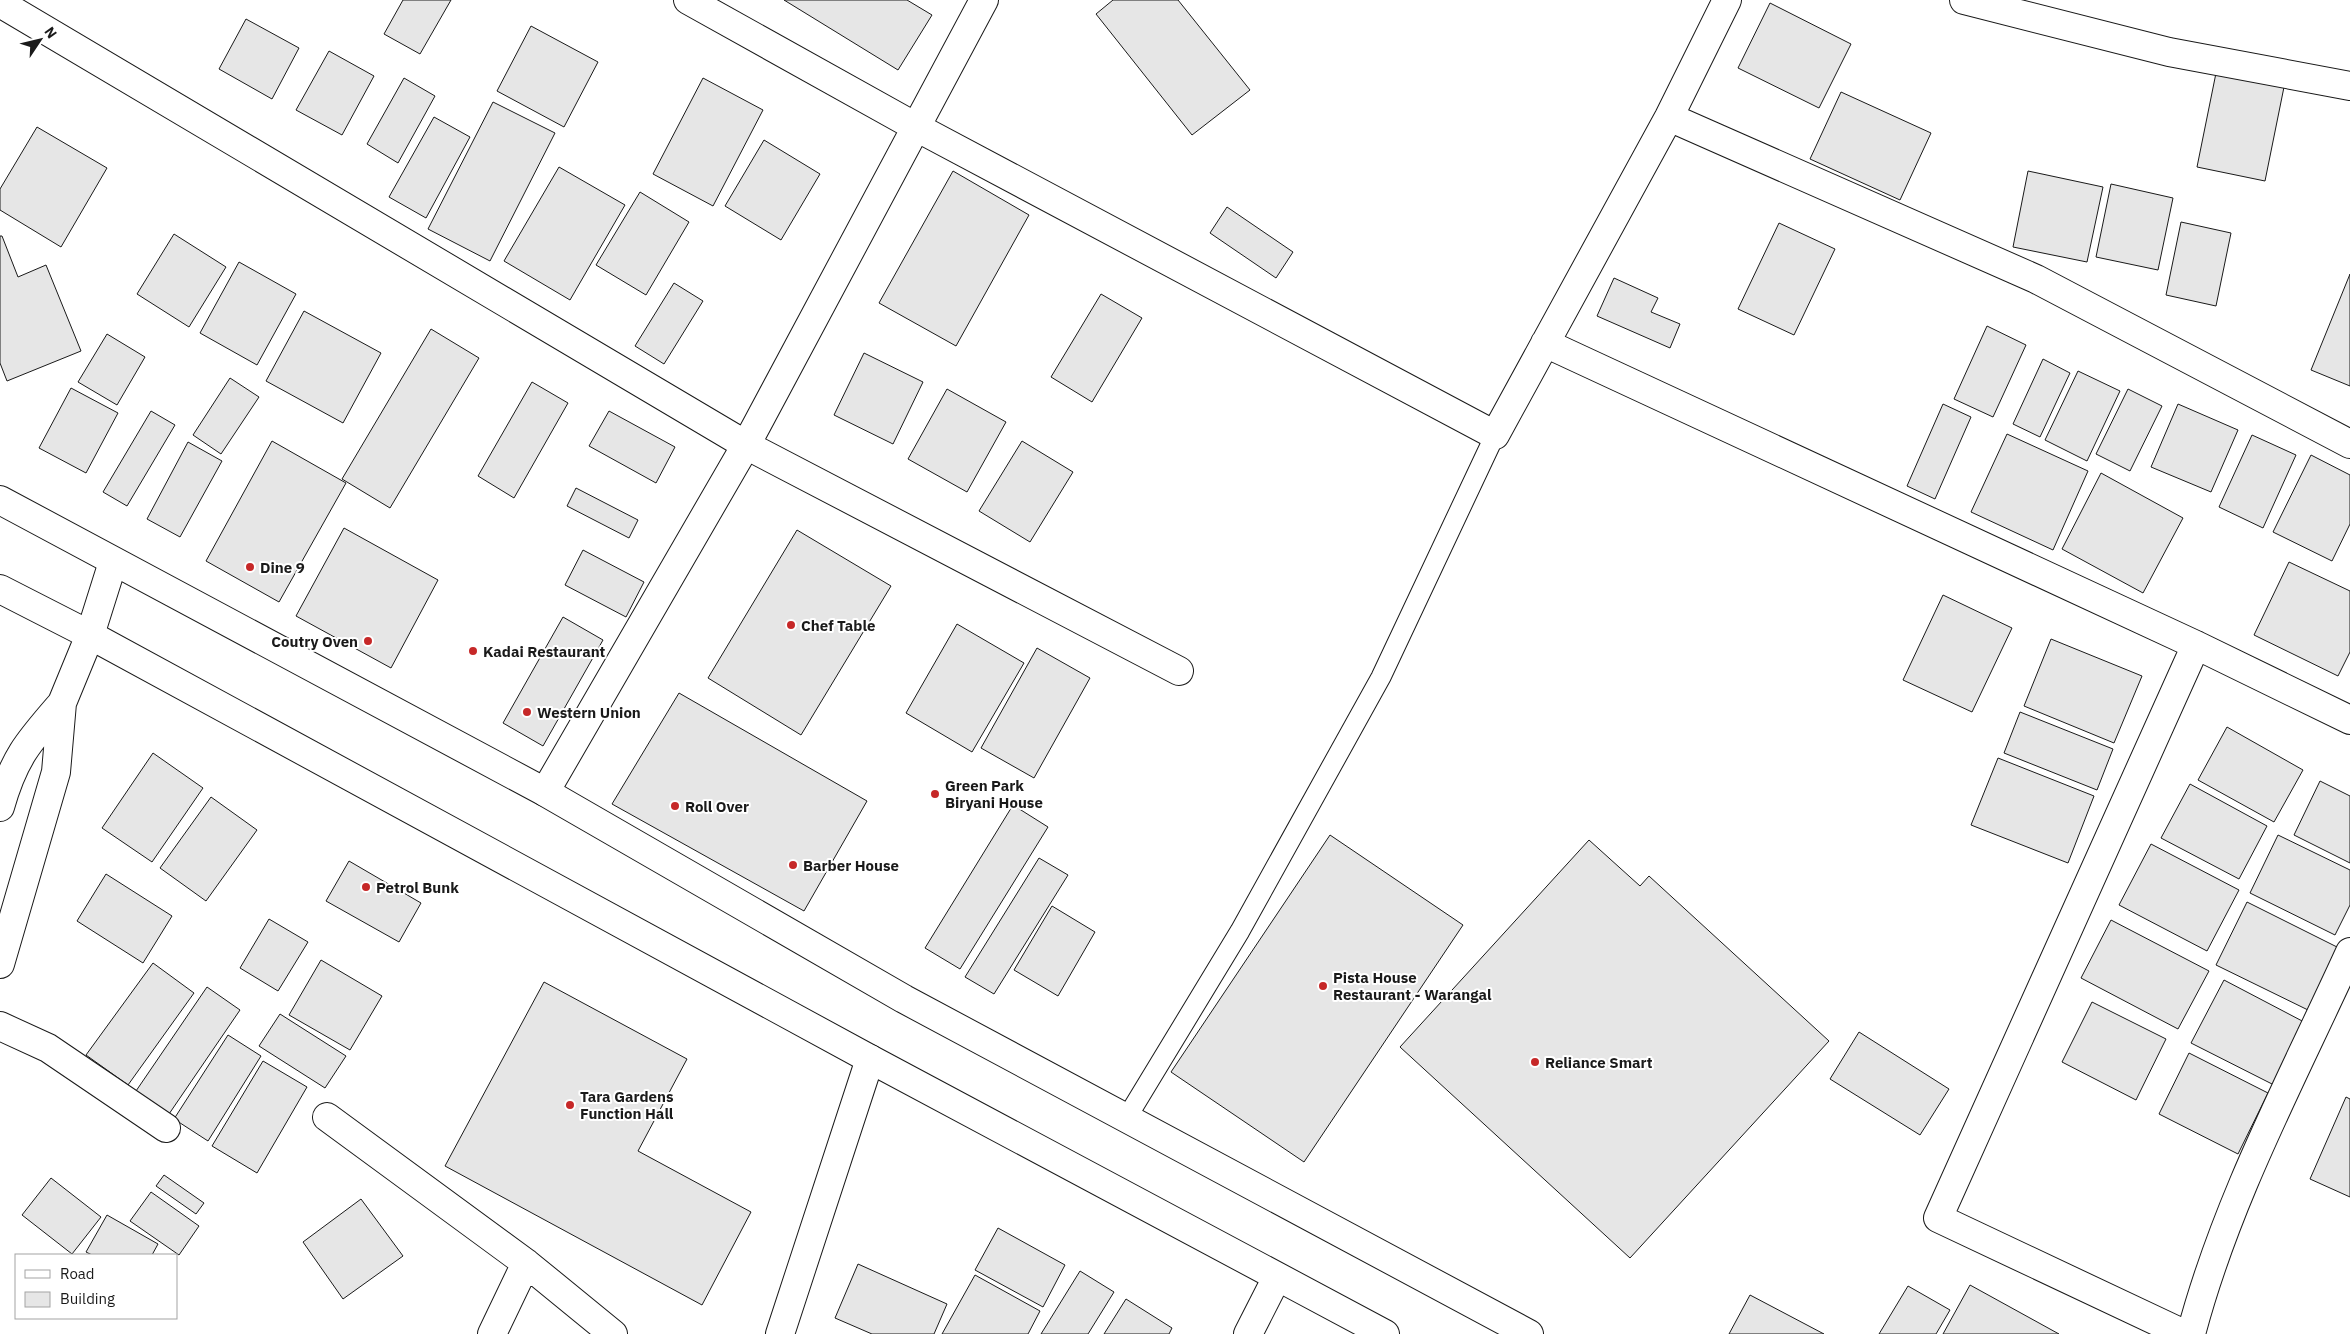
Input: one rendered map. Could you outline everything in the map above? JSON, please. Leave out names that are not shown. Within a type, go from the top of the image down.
[{"type":"street","points":[[688,0],[916,127],[1495,434],[1669,117],[1726,0]]},
{"type":"street","points":[[545,792],[746,445],[984,0]]},
{"type":"street","points":[[1964,0],[2169,52],[2350,86]]},
{"type":"street","points":[[11,4],[746,445],[1179,671]]},
{"type":"street","points":[[1669,117],[2036,279],[2350,444]]},
{"type":"street","points":[[1546,343],[2196,645],[2350,720]]},
{"type":"street","points":[[0,500],[545,792],[904,999],[1530,1334]]},
{"type":"street","points":[[0,964],[56,772],[62,703],[90,636],[113,562]]},
{"type":"street","points":[[0,589],[870,1059],[1385,1334]]},
{"type":"street","points":[[2184,1334],[1938,1218],[2196,645]]},
{"type":"street","points":[[0,807],[13,766],[24,746],[62,703]]},
{"type":"street","points":[[2191,1334],[2204,1286],[2240,1190],[2350,952]]},
{"type":"street","points":[[0,1026],[48,1048],[166,1128]]},
{"type":"street","points":[[780,1334],[870,1059]]},
{"type":"street","points":[[327,1117],[526,1263],[613,1334]]},
{"type":"street","points":[[492,1334],[526,1263]]},
{"type":"street","points":[[1248,1334],[1278,1277]]},
{"type":"lane","points":[[1126,1119],[1240,931],[1381,676],[1495,434]]},
{"type":"building","points":[[403,0],[451,0],[420,54],[384,34]]},
{"type":"building","points":[[784,0],[907,0],[932,15],[898,70]]},
{"type":"building","points":[[1113,0],[1178,0],[1250,90],[1192,135],[1096,14]]},
{"type":"building","points":[[1770,3],[1851,44],[1819,108],[1738,68]]},
{"type":"building","points":[[246,19],[299,48],[272,99],[219,69]]},
{"type":"building","points":[[531,26],[598,62],[564,127],[497,91]]},
{"type":"building","points":[[329,51],[374,76],[342,135],[296,110]]},
{"type":"building","points":[[2216,73],[2284,87],[2265,181],[2197,167]]},
{"type":"building","points":[[404,78],[435,96],[398,163],[367,144]]},
{"type":"building","points":[[703,78],[763,110],[713,206],[653,174]]},
{"type":"building","points":[[1841,92],[1931,133],[1900,200],[1810,159]]},
{"type":"building","points":[[493,102],[555,133],[490,261],[428,229]]},
{"type":"building","points":[[434,117],[470,137],[426,218],[389,197]]},
{"type":"building","points":[[37,127],[107,168],[61,247],[0,210],[0,189]]},
{"type":"building","points":[[764,140],[820,174],[781,240],[725,206]]},
{"type":"building","points":[[559,167],[625,205],[570,300],[504,261]]},
{"type":"building","points":[[953,171],[1029,215],[956,346],[879,303]]},
{"type":"building","points":[[2028,171],[2103,187],[2087,262],[2013,247]]},
{"type":"building","points":[[2111,184],[2173,198],[2158,270],[2096,257]]},
{"type":"building","points":[[640,192],[689,222],[646,295],[596,265]]},
{"type":"building","points":[[1227,207],[1293,252],[1276,278],[1210,233]]},
{"type":"building","points":[[2181,222],[2231,233],[2216,306],[2166,295]]},
{"type":"building","points":[[1779,223],[1835,249],[1794,335],[1738,309]]},
{"type":"building","points":[[174,234],[226,267],[189,327],[137,294]]},
{"type":"building","points":[[0,236],[2,236],[18,277],[46,265],[81,351],[7,381],[0,363]]},
{"type":"building","points":[[239,262],[296,294],[257,365],[200,333]]},
{"type":"building","points":[[2350,274],[2350,386],[2311,370]]},
{"type":"building","points":[[1614,278],[1658,298],[1651,312],[1680,324],[1670,348],[1597,316]]},
{"type":"building","points":[[674,283],[703,301],[664,364],[635,346]]},
{"type":"building","points":[[1101,294],[1142,318],[1092,402],[1051,377]]},
{"type":"building","points":[[304,311],[381,353],[343,423],[266,381]]},
{"type":"building","points":[[1987,326],[2026,345],[1993,417],[1954,399]]},
{"type":"building","points":[[431,329],[479,358],[390,508],[342,479]]},
{"type":"building","points":[[107,334],[145,357],[117,405],[78,382]]},
{"type":"building","points":[[864,353],[923,382],[893,444],[834,415]]},
{"type":"building","points":[[2043,359],[2070,373],[2040,437],[2013,424]]},
{"type":"building","points":[[2078,371],[2120,391],[2087,461],[2045,440]]},
{"type":"building","points":[[230,378],[259,397],[221,454],[193,435]]},
{"type":"building","points":[[532,382],[568,403],[514,498],[478,476]]},
{"type":"building","points":[[71,388],[118,413],[86,473],[39,448]]},
{"type":"building","points":[[947,389],[1006,422],[967,492],[908,459]]},
{"type":"building","points":[[2128,389],[2162,406],[2130,471],[2096,454]]},
{"type":"building","points":[[1943,404],[1971,417],[1935,499],[1907,486]]},
{"type":"building","points":[[2178,404],[2238,430],[2211,492],[2151,467]]},
{"type":"building","points":[[151,411],[175,425],[127,506],[103,492]]},
{"type":"building","points":[[609,411],[675,447],[656,483],[589,446]]},
{"type":"building","points":[[2007,434],[2088,471],[2053,550],[1971,512]]},
{"type":"building","points":[[2252,435],[2296,455],[2263,528],[2219,507]]},
{"type":"building","points":[[272,441],[346,483],[279,602],[206,561]]},
{"type":"building","points":[[1022,441],[1073,472],[1030,542],[979,511]]},
{"type":"building","points":[[188,442],[222,461],[180,537],[147,519]]},
{"type":"building","points":[[2311,455],[2350,475],[2350,524],[2332,561],[2273,532]]},
{"type":"building","points":[[2101,473],[2183,518],[2143,593],[2062,549]]},
{"type":"building","points":[[576,488],[638,520],[629,538],[567,506]]},
{"type":"building","points":[[344,528],[438,580],[391,668],[296,616]]},
{"type":"building","points":[[797,530],[891,586],[801,735],[708,678]]},
{"type":"building","points":[[583,550],[644,582],[626,617],[565,585]]},
{"type":"building","points":[[2289,562],[2350,591],[2350,652],[2338,676],[2254,635]]},
{"type":"building","points":[[1943,595],[2012,628],[1972,712],[1903,680]]},
{"type":"building","points":[[563,617],[603,640],[543,746],[503,723]]},
{"type":"building","points":[[957,624],[1024,663],[972,752],[906,713]]},
{"type":"building","points":[[2051,639],[2142,676],[2114,743],[2024,706]]},
{"type":"building","points":[[1037,648],[1090,678],[1034,778],[981,748]]},
{"type":"building","points":[[679,693],[867,801],[804,911],[612,804]]},
{"type":"building","points":[[2020,712],[2113,749],[2097,790],[2004,753]]},
{"type":"building","points":[[2227,727],[2303,770],[2274,822],[2198,780]]},
{"type":"building","points":[[153,753],[203,788],[152,862],[102,828]]},
{"type":"building","points":[[1998,758],[2094,796],[2068,863],[1971,825]]},
{"type":"building","points":[[2320,781],[2350,796],[2350,863],[2294,835]]},
{"type":"building","points":[[2190,784],[2267,826],[2239,879],[2161,838]]},
{"type":"building","points":[[211,797],[257,830],[206,901],[160,868]]},
{"type":"building","points":[[1013,805],[1048,827],[960,969],[925,948]]},
{"type":"building","points":[[1330,835],[1463,925],[1304,1162],[1171,1072]]},
{"type":"building","points":[[2278,835],[2350,870],[2350,905],[2335,935],[2250,893]]},
{"type":"building","points":[[1589,840],[1640,886],[1649,876],[1829,1041],[1630,1258],[1400,1047]]},
{"type":"building","points":[[2151,844],[2239,890],[2207,951],[2119,905]]},
{"type":"building","points":[[1039,858],[1068,875],[994,994],[965,977]]},
{"type":"building","points":[[349,861],[421,903],[399,942],[326,901]]},
{"type":"building","points":[[106,874],[172,916],[143,963],[77,921]]},
{"type":"building","points":[[2247,902],[2339,948],[2308,1010],[2216,965]]},
{"type":"building","points":[[1052,906],[1095,932],[1058,996],[1014,970]]},
{"type":"building","points":[[269,919],[308,942],[278,991],[240,968]]},
{"type":"building","points":[[2111,920],[2209,971],[2178,1029],[2081,978]]},
{"type":"building","points":[[321,960],[382,996],[350,1050],[289,1015]]},
{"type":"building","points":[[153,963],[194,993],[128,1085],[86,1055]]},
{"type":"building","points":[[2224,980],[2306,1023],[2274,1085],[2191,1043]]},
{"type":"building","name":"Tara Gardens Function Hall","points":[[544,982],[687,1059],[638,1151],[751,1212],[702,1305],[445,1166]]},
{"type":"building","points":[[207,987],[240,1010],[169,1114],[136,1091]]},
{"type":"building","points":[[2092,1002],[2166,1039],[2136,1100],[2062,1062]]},
{"type":"building","points":[[280,1014],[346,1056],[325,1088],[259,1046]]},
{"type":"building","points":[[1859,1032],[1949,1089],[1920,1135],[1830,1079]]},
{"type":"building","points":[[228,1035],[261,1056],[208,1141],[174,1119]]},
{"type":"building","points":[[2189,1053],[2268,1093],[2238,1154],[2159,1114]]},
{"type":"building","points":[[263,1061],[307,1087],[257,1173],[212,1146]]},
{"type":"building","points":[[2346,1097],[2350,1099],[2350,1197],[2310,1179]]},
{"type":"building","points":[[164,1175],[204,1203],[196,1214],[156,1186]]},
{"type":"building","points":[[51,1178],[101,1217],[72,1254],[22,1215]]},
{"type":"building","points":[[151,1192],[199,1226],[179,1255],[130,1221]]},
{"type":"building","points":[[361,1199],[403,1256],[343,1299],[303,1242]]},
{"type":"building","points":[[107,1215],[158,1244],[153,1254],[90,1254],[86,1252]]},
{"type":"building","points":[[998,1228],[1065,1265],[1043,1307],[975,1270]]},
{"type":"building","points":[[858,1264],[947,1304],[934,1334],[872,1334],[835,1318]]},
{"type":"building","points":[[1080,1271],[1114,1292],[1088,1334],[1041,1334]]},
{"type":"building","points":[[975,1275],[1040,1311],[1028,1334],[942,1334]]},
{"type":"building","points":[[1970,1285],[2059,1334],[1943,1334]]},
{"type":"building","points":[[1908,1286],[1950,1310],[1936,1334],[1879,1334]]},
{"type":"building","points":[[1750,1295],[1824,1334],[1729,1334]]},
{"type":"building","points":[[1126,1299],[1172,1328],[1169,1334],[1104,1334]]},
{"type":"place","name":"Dine 9","points":[[250,567]]},
{"type":"place","name":"Chef Table","points":[[791,625]]},
{"type":"place","name":"Coutry Oven","points":[[368,641]]},
{"type":"place","name":"Kadai Restaurant","points":[[473,651]]},
{"type":"place","name":"Western Union","points":[[527,712]]},
{"type":"place","name":"Green Park Biryani House","points":[[935,794]]},
{"type":"place","name":"Roll Over","points":[[675,806]]},
{"type":"place","name":"Barber House","points":[[793,865]]},
{"type":"place","name":"Petrol Bunk","points":[[366,887]]},
{"type":"place","name":"Pista House Restaurant - Warangal","points":[[1323,986]]},
{"type":"place","name":"Reliance Smart","points":[[1535,1062]]},
{"type":"place","name":"Tara Gardens Function Hall","points":[[570,1105]]}]
